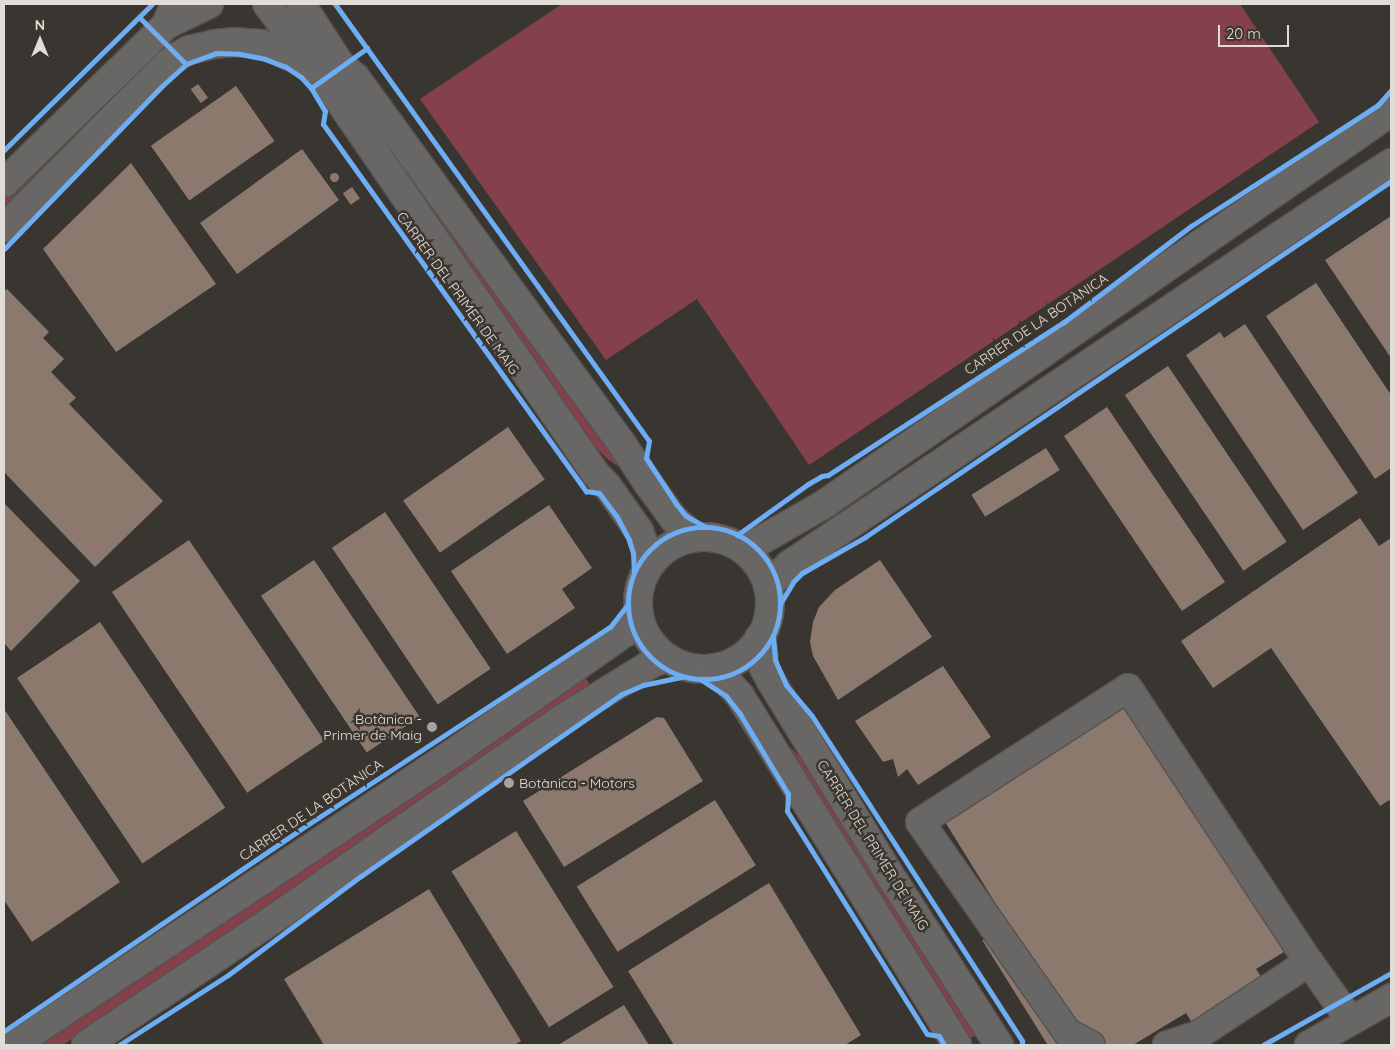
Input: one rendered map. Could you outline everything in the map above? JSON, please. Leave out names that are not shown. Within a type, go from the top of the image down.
[{"type":"street","points":[[4,183],[170,14],[209,4]]},
{"type":"street","name":"CARRER DEL PRIMER DE MAIG","points":[[267,4],[328,66],[356,78],[618,439],[652,490],[674,519],[694,537]]},
{"type":"street","points":[[277,4],[293,12],[328,66]]},
{"type":"street","name":"CARRER DEL PRIMER DE MAIG","points":[[301,4],[328,66],[590,465],[639,531],[647,552],[648,567]]},
{"type":"street","points":[[4,228],[166,65],[184,53],[214,44],[233,42],[262,44],[328,66]]},
{"type":"street","name":"CARRER DE LA BOTÀNICA","points":[[744,550],[823,505],[1391,112]]},
{"type":"street","points":[[768,586],[789,565],[1287,230],[1391,163]]},
{"type":"street","points":[[694,537],[716,538],[731,542],[744,550],[759,566],[768,586],[769,613],[760,638],[740,658],[715,668],[690,668],[667,658],[648,639],[639,620],[639,594],[648,567],[658,555],[670,546],[694,537]]},
{"type":"street","points":[[14,1045],[452,754],[631,628],[639,620]]},
{"type":"street","name":"CARRER DEL PRIMER DE MAIG","points":[[760,638],[764,668],[771,681],[895,883],[1000,1045]]},
{"type":"street","points":[[86,1045],[286,910],[557,722],[654,662],[667,658]]},
{"type":"street","points":[[715,668],[740,696],[957,1045]]},
{"type":"street","points":[[1091,1045],[1067,1032],[920,822],[1128,688],[1309,962],[1351,1021]]},
{"type":"street","points":[[1167,1045],[1198,1036],[1309,962]]},
{"type":"street","points":[[1309,1045],[1391,998]]},
{"type":"shaded area","points":[[562,4],[1240,4],[1319,122],[809,465],[697,299],[606,360],[420,99]]},
{"type":"shaded area","points":[[46,164],[46,166],[4,209],[4,195]]},
{"type":"shaded area","points":[[423,198],[446,216],[624,468],[622,469],[606,458],[592,443],[421,200]]},
{"type":"shaded area","points":[[584,675],[590,685],[63,1045],[38,1045]]},
{"type":"shaded area","points":[[791,748],[810,767],[979,1033],[968,1040],[788,750]]},
{"type":"building","points":[[198,84],[208,98],[201,103],[191,89]]},
{"type":"building","points":[[236,86],[274,141],[189,201],[151,146]]},
{"type":"building","points":[[302,149],[339,200],[237,274],[200,223]]},
{"type":"building","points":[[131,163],[216,284],[116,352],[43,249]]},
{"type":"building","points":[[334,173],[338,177],[334,181],[330,177]]},
{"type":"building","points":[[352,187],[360,199],[351,205],[343,193]]},
{"type":"building","points":[[1391,216],[1391,358],[1325,260]]},
{"type":"building","points":[[1316,283],[1391,395],[1391,468],[1375,479],[1266,316]]},
{"type":"building","points":[[7,289],[49,332],[43,338],[64,359],[51,372],[76,398],[69,404],[163,501],[95,567],[4,472],[4,291]]},
{"type":"building","points":[[1245,324],[1358,493],[1303,530],[1186,355],[1220,332],[1224,338]]},
{"type":"building","points":[[1168,366],[1287,542],[1243,571],[1125,395]]},
{"type":"building","points":[[1107,407],[1225,582],[1182,611],[1064,436]]},
{"type":"building","points":[[508,427],[545,479],[440,553],[403,500]]},
{"type":"building","points":[[1046,448],[1060,470],[985,517],[971,495]]},
{"type":"building","points":[[4,503],[80,581],[11,651],[4,643]]},
{"type":"building","points":[[549,505],[592,568],[562,589],[575,608],[507,654],[451,571]]},
{"type":"building","points":[[385,512],[491,669],[438,704],[332,548]]},
{"type":"building","points":[[1360,518],[1379,546],[1391,538],[1391,803],[1389,800],[1380,806],[1271,648],[1213,688],[1181,641]]},
{"type":"building","points":[[189,540],[324,741],[247,793],[112,592]]},
{"type":"building","points":[[314,560],[420,717],[367,752],[261,596]]},
{"type":"building","points":[[880,560],[932,637],[838,700],[813,656],[810,642],[813,622],[819,607],[835,590]]},
{"type":"building","points":[[100,622],[225,808],[142,864],[17,678]]},
{"type":"building","points":[[943,666],[991,737],[918,785],[907,769],[898,777],[893,759],[883,762],[855,721]]},
{"type":"building","points":[[1138,698],[1247,893],[1284,952],[1256,969],[1268,987],[1197,1031],[1186,1013],[1133,1045],[1083,1045],[934,804],[1106,702],[1114,713]]},
{"type":"building","points":[[4,709],[120,882],[32,942],[4,900]]},
{"type":"building","points":[[657,717],[664,718],[703,781],[564,867],[523,801]]},
{"type":"building","points":[[715,800],[756,865],[618,952],[577,886]]},
{"type":"building","points":[[516,831],[614,987],[549,1027],[452,871]]},
{"type":"building","points":[[769,883],[861,1035],[845,1045],[674,1045],[628,971]]},
{"type":"building","points":[[429,889],[521,1041],[514,1045],[324,1045],[284,979]]},
{"type":"building","points":[[996,932],[1066,1045],[1048,1045],[982,940]]},
{"type":"building","points":[[624,1005],[649,1045],[558,1045]]},
{"type":"cycle path","points":[[4,150],[152,4]]},
{"type":"cycle path","points":[[335,4],[649,441],[646,458],[677,505],[686,516],[704,526]]},
{"type":"cycle path","points":[[139,17],[186,64]]},
{"type":"cycle path","points":[[311,88],[367,48]]},
{"type":"cycle path","points":[[4,249],[163,85],[186,64],[216,53],[240,54],[265,59],[286,67],[301,77],[311,88],[325,111],[323,124],[586,491],[599,493],[617,517],[629,540],[633,553],[634,572]]},
{"type":"cycle path","points":[[737,535],[808,484],[822,476],[828,475],[1064,322],[1191,226],[1378,105],[1391,90]]},
{"type":"cycle path","points":[[780,604],[793,582],[802,573],[865,537],[1391,181]]},
{"type":"cycle path","points":[[704,527],[719,528],[733,533],[758,549],[774,574],[779,588],[780,603],[779,618],[774,632],[758,657],[733,673],[719,678],[704,679],[689,678],[675,673],[650,657],[634,632],[629,618],[628,603],[629,588],[634,574],[650,549],[675,533],[689,528],[704,527]]},
{"type":"cycle path","points":[[4,1031],[298,831],[610,627],[627,605]]},
{"type":"cycle path","points":[[773,636],[775,660],[786,685],[812,716],[1022,1041],[1022,1045]]},
{"type":"cycle path","points":[[119,1045],[228,975],[361,876],[622,694],[643,685],[682,677]]},
{"type":"cycle path","points":[[700,679],[726,696],[740,714],[788,794],[787,811],[927,1034],[939,1036],[944,1045]]},
{"type":"cycle path","points":[[1263,1045],[1391,973]]},
{"type":"place","name":"Botànica - Primer de Maig","points":[[432,727]]},
{"type":"place","name":"Botànica - Motors","points":[[509,783]]}]
